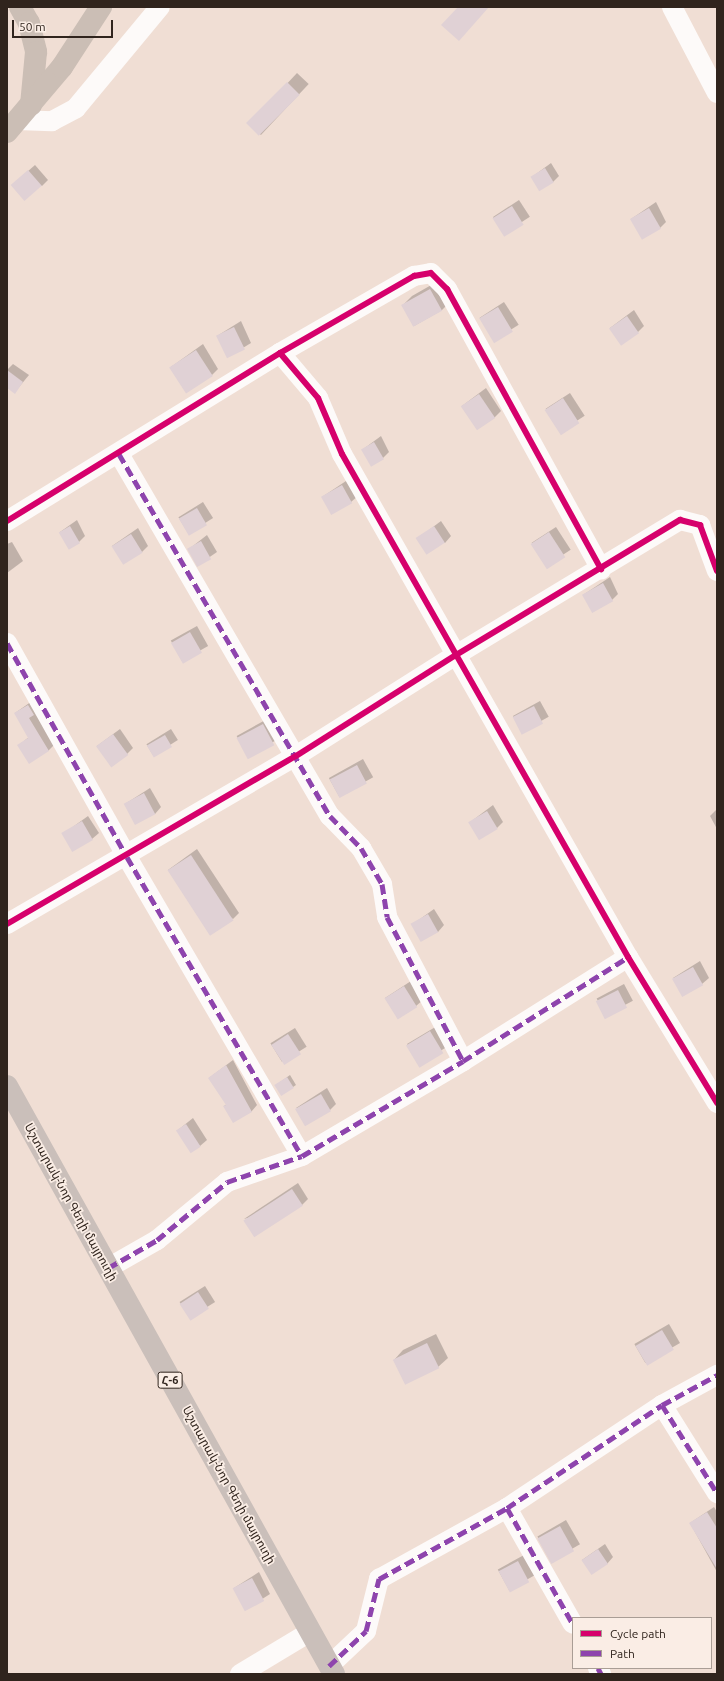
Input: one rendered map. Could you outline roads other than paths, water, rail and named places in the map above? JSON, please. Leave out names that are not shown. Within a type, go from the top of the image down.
[{"type":"highway","points":[[18,119],[36,52],[29,22],[20,7]]},
{"type":"highway","points":[[18,119],[81,41],[101,7]]},
{"type":"main road","name":"Աշտարակ-Նոր Գեղի մայրուղի","points":[[7,1086],[331,1670]]},
{"type":"street","points":[[18,119],[52,121],[76,108],[160,7]]},
{"type":"street","points":[[672,7],[717,93]]},
{"type":"street","points":[[7,521],[119,454],[280,353],[414,276],[431,273],[447,289],[601,569]]},
{"type":"street","points":[[280,353],[318,398],[342,454],[628,957],[717,1103]]},
{"type":"street","points":[[119,454],[330,816],[361,848],[382,884],[387,917],[463,1061]]},
{"type":"street","points":[[7,924],[127,856],[296,756],[456,655],[680,520],[700,525],[717,571]]},
{"type":"street","points":[[7,643],[127,856],[302,1156]]},
{"type":"street","points":[[108,1268],[157,1240],[227,1182],[302,1156],[463,1061],[628,957]]},
{"type":"street","points":[[331,1670],[366,1631],[379,1579],[507,1508],[662,1405],[717,1374]]},
{"type":"street","points":[[662,1405],[717,1493]]},
{"type":"street","points":[[507,1508],[572,1622]]},
{"type":"street","points":[[240,1674],[310,1632]]}]
